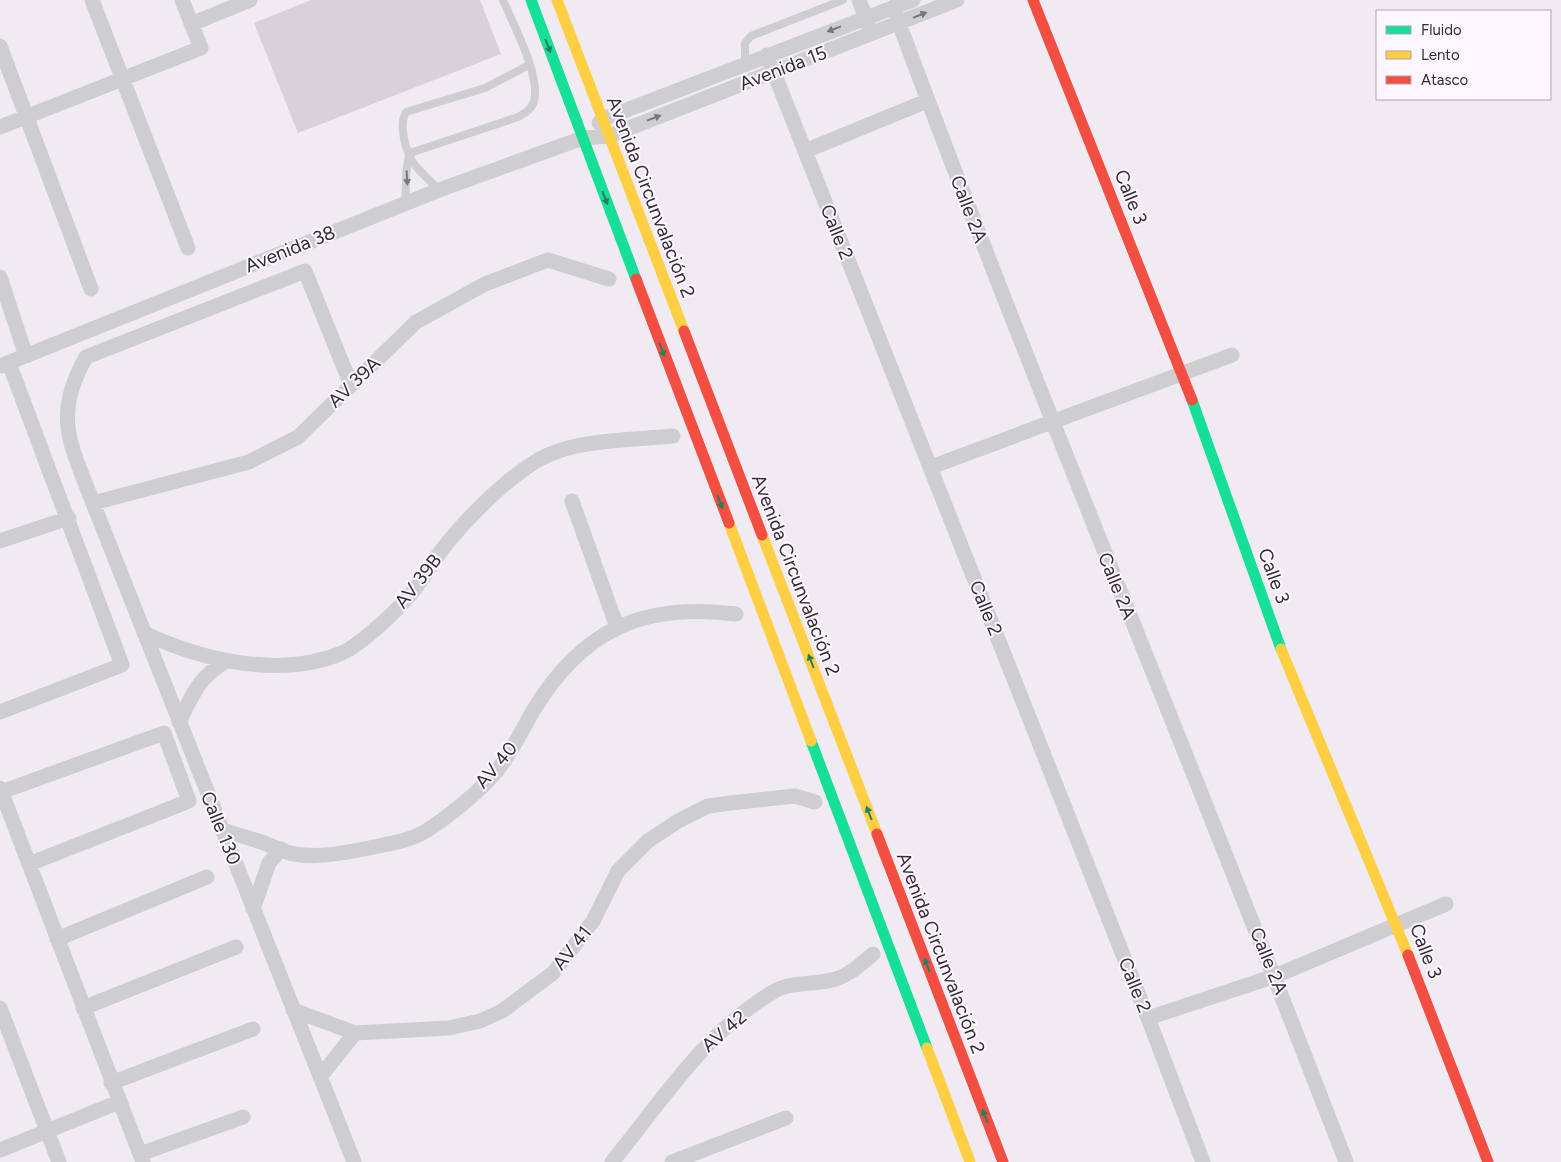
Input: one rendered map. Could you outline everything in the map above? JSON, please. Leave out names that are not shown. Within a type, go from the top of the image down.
[{"type":"main road","points":[[531,0],[970,1162]]},
{"type":"main road","name":"Avenida Circunvalación 2","points":[[558,0],[1003,1162]]},
{"type":"main road","name":"Calle 3","points":[[1033,0],[1182,372],[1283,653],[1396,924],[1488,1162]]},
{"type":"street","points":[[92,0],[188,248]]},
{"type":"street","points":[[0,127],[201,48],[182,0]]},
{"type":"street","points":[[191,24],[250,0]]},
{"type":"street","points":[[859,0],[872,34]]},
{"type":"street","name":"Avenida 15","points":[[603,119],[913,0]]},
{"type":"street","name":"Avenida 15","points":[[609,136],[957,0]]},
{"type":"street","name":"Calle 2A","points":[[893,7],[927,101],[1051,422],[1275,976],[1346,1162]]},
{"type":"street","points":[[0,46],[91,290]]},
{"type":"street","name":"Calle 2","points":[[767,55],[931,467],[1203,1162]]},
{"type":"street","points":[[805,151],[927,101]]},
{"type":"street","name":"Avenida 38","points":[[583,138],[603,119]]},
{"type":"street","name":"Avenida 38","points":[[4,364],[439,190],[583,138],[609,136]]},
{"type":"street","name":"AV 39A","points":[[93,503],[249,462],[298,437],[416,322],[485,284],[548,260],[609,279]]},
{"type":"street","name":"Calle 130","points":[[351,385],[306,271],[86,358],[71,388],[67,402],[66,423],[69,441],[93,503],[352,1157]]},
{"type":"street","points":[[0,277],[26,356]]},
{"type":"street","points":[[931,467],[1182,372],[1232,355]]},
{"type":"street","points":[[0,712],[122,664],[69,518],[4,364]]},
{"type":"street","name":"AV 39B","points":[[144,633],[167,644],[226,661],[266,665],[306,662],[342,653],[386,621],[415,590],[441,551],[471,517],[507,484],[540,459],[576,446],[673,436]]},
{"type":"street","points":[[572,501],[618,627]]},
{"type":"street","points":[[0,541],[69,518]]},
{"type":"street","name":"AV 40","points":[[222,830],[291,854],[315,856],[391,844],[425,831],[461,804],[495,773],[516,743],[533,711],[553,682],[580,650],[605,632],[662,612],[702,610],[736,614]]},
{"type":"street","points":[[179,722],[198,684],[209,671],[226,661]]},
{"type":"street","points":[[29,864],[189,801],[164,733],[1,790],[83,1008],[141,1158],[242,1117]]},
{"type":"street","name":"AV 41","points":[[293,1010],[355,1033],[449,1028],[480,1022],[502,1011],[553,973],[593,921],[618,871],[648,841],[678,820],[708,806],[730,803],[795,796],[816,802]]},
{"type":"street","points":[[253,909],[269,863],[281,849]]},
{"type":"street","points":[[57,939],[207,877]]},
{"type":"street","points":[[1148,1018],[1275,976],[1446,904]]},
{"type":"street","points":[[83,1008],[236,947]]},
{"type":"street","name":"AV 42","points":[[612,1162],[702,1048],[726,1027],[775,991],[834,980],[852,972],[873,954]]},
{"type":"street","points":[[0,1008],[59,1162]]},
{"type":"street","points":[[112,1083],[253,1029]]},
{"type":"street","points":[[320,1077],[355,1033]]},
{"type":"street","points":[[0,1150],[46,1129],[119,1102]]},
{"type":"street","points":[[672,1162],[786,1118]]},
{"type":"lane","points":[[405,204],[406,162],[410,153],[518,117],[528,111],[534,101],[535,89],[529,65],[503,0]]},
{"type":"lane","points":[[745,64],[745,43],[751,36],[843,0]]},
{"type":"lane","points":[[439,190],[413,162],[402,127],[402,118],[406,112],[485,88],[529,65]]},
{"type":"building","points":[[311,0],[480,0],[501,54],[298,133],[254,23]]},
{"type":"traffic: fast","points":[[531,0],[636,279]]},
{"type":"traffic: fast","points":[[1192,400],[1281,649]]},
{"type":"traffic: fast","points":[[811,741],[927,1048]]},
{"type":"traffic: slow","points":[[557,0],[684,331]]},
{"type":"traffic: slow","points":[[729,523],[811,741]]},
{"type":"traffic: slow","points":[[762,535],[877,834]]},
{"type":"traffic: slow","points":[[1281,649],[1408,955]]},
{"type":"traffic: slow","points":[[927,1048],[970,1162]]},
{"type":"traffic: jam","points":[[1033,0],[1192,400]]},
{"type":"traffic: jam","points":[[636,279],[729,523]]},
{"type":"traffic: jam","points":[[684,331],[762,535]]},
{"type":"traffic: jam","points":[[877,834],[1003,1162]]},
{"type":"traffic: jam","points":[[1408,955],[1488,1162]]}]
